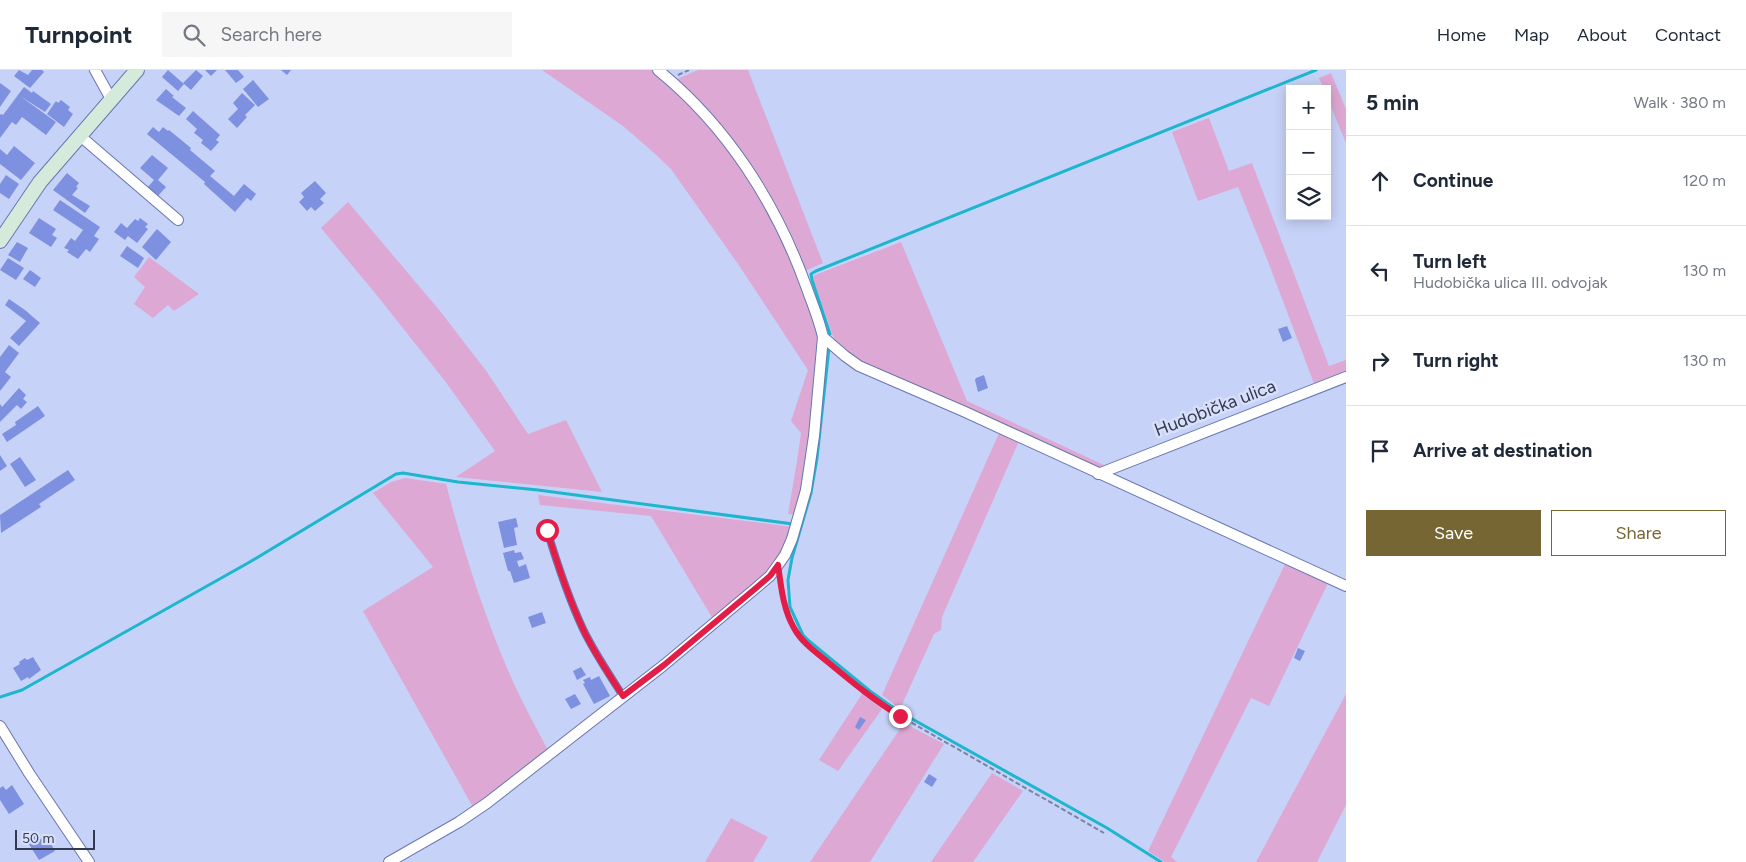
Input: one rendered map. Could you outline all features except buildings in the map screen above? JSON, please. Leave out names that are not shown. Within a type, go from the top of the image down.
[{"type":"main road","points":[[0,242],[40,182],[136,70]]},
{"type":"street","points":[[95,70],[111,98]]},
{"type":"street","points":[[389,862],[487,804],[664,665],[770,576],[785,555],[792,538],[806,490],[814,436],[823,337],[820,324],[800,270],[777,219],[749,170],[699,108],[658,70]]},
{"type":"street","points":[[79,135],[178,220]]},
{"type":"street","points":[[823,337],[859,366],[963,411],[1346,586]]},
{"type":"street","name":"Hudobička ulica","points":[[1098,474],[1346,377]]},
{"type":"street","points":[[0,726],[88,862]]},
{"type":"lane","points":[[547,530],[560,572],[583,630],[598,658],[623,696]]},
{"type":"path","points":[[778,565],[784,600],[794,629],[801,639],[818,654],[883,706],[1104,833]]},
{"type":"shaded area","points":[[542,70],[653,70],[721,138],[775,220],[798,273],[819,337],[812,432],[797,515],[788,514],[801,433],[791,421],[808,370],[738,264],[671,169],[623,126]]},
{"type":"shaded area","points":[[698,70],[748,70],[823,263],[805,271],[781,218],[700,103],[677,79]]},
{"type":"shaded area","points":[[1331,73],[1346,109],[1346,143],[1331,107],[1331,85],[1322,85],[1319,78]]},
{"type":"shaded area","points":[[1209,118],[1229,171],[1252,163],[1329,366],[1346,360],[1346,373],[1315,386],[1238,187],[1198,201],[1172,132]]},
{"type":"shaded area","points":[[348,202],[440,311],[487,372],[528,434],[566,420],[602,492],[456,477],[495,451],[445,381],[321,228]]},
{"type":"shaded area","points":[[901,242],[967,401],[1106,466],[1098,469],[859,362],[835,342],[813,277]]},
{"type":"shaded area","points":[[149,257],[199,294],[174,311],[168,305],[153,318],[134,304],[145,287],[134,277]]},
{"type":"shaded area","points":[[1000,431],[1019,441],[942,617],[941,630],[934,634],[900,709],[882,695]]},
{"type":"shaded area","points":[[405,478],[446,484],[484,610],[514,684],[549,752],[474,809],[363,611],[433,567],[373,493],[391,482]]},
{"type":"shaded area","points":[[538,495],[793,527],[784,550],[766,575],[713,619],[651,516],[540,505]]},
{"type":"shaded area","points":[[1286,562],[1329,581],[1269,706],[1251,698],[1171,857],[1177,862],[1165,862],[1148,851]]},
{"type":"shaded area","points":[[862,694],[882,709],[838,771],[819,760]]},
{"type":"shaded area","points":[[1346,694],[1346,805],[1317,862],[1256,862]]},
{"type":"shaded area","points":[[904,723],[944,744],[870,862],[810,862]]},
{"type":"shaded area","points":[[992,773],[1023,791],[973,862],[931,862]]},
{"type":"shaded area","points":[[731,818],[768,837],[753,862],[705,862]]},
{"type":"waterway","points":[[830,334],[812,280],[811,274],[816,271],[1316,70]]},
{"type":"waterway","points":[[829,348],[817,458],[811,493],[792,558],[788,580],[790,607],[803,635],[870,691],[898,711],[1107,828],[1161,862]]},
{"type":"waterway","points":[[0,697],[22,690],[248,563],[396,474],[403,473],[458,482],[538,490],[793,524]]},
{"type":"route","points":[[547,530],[560,572],[583,630],[598,658],[623,696],[664,665],[756,588],[770,576],[778,565],[788,614],[794,629],[801,639],[883,706],[900,716]]}]
